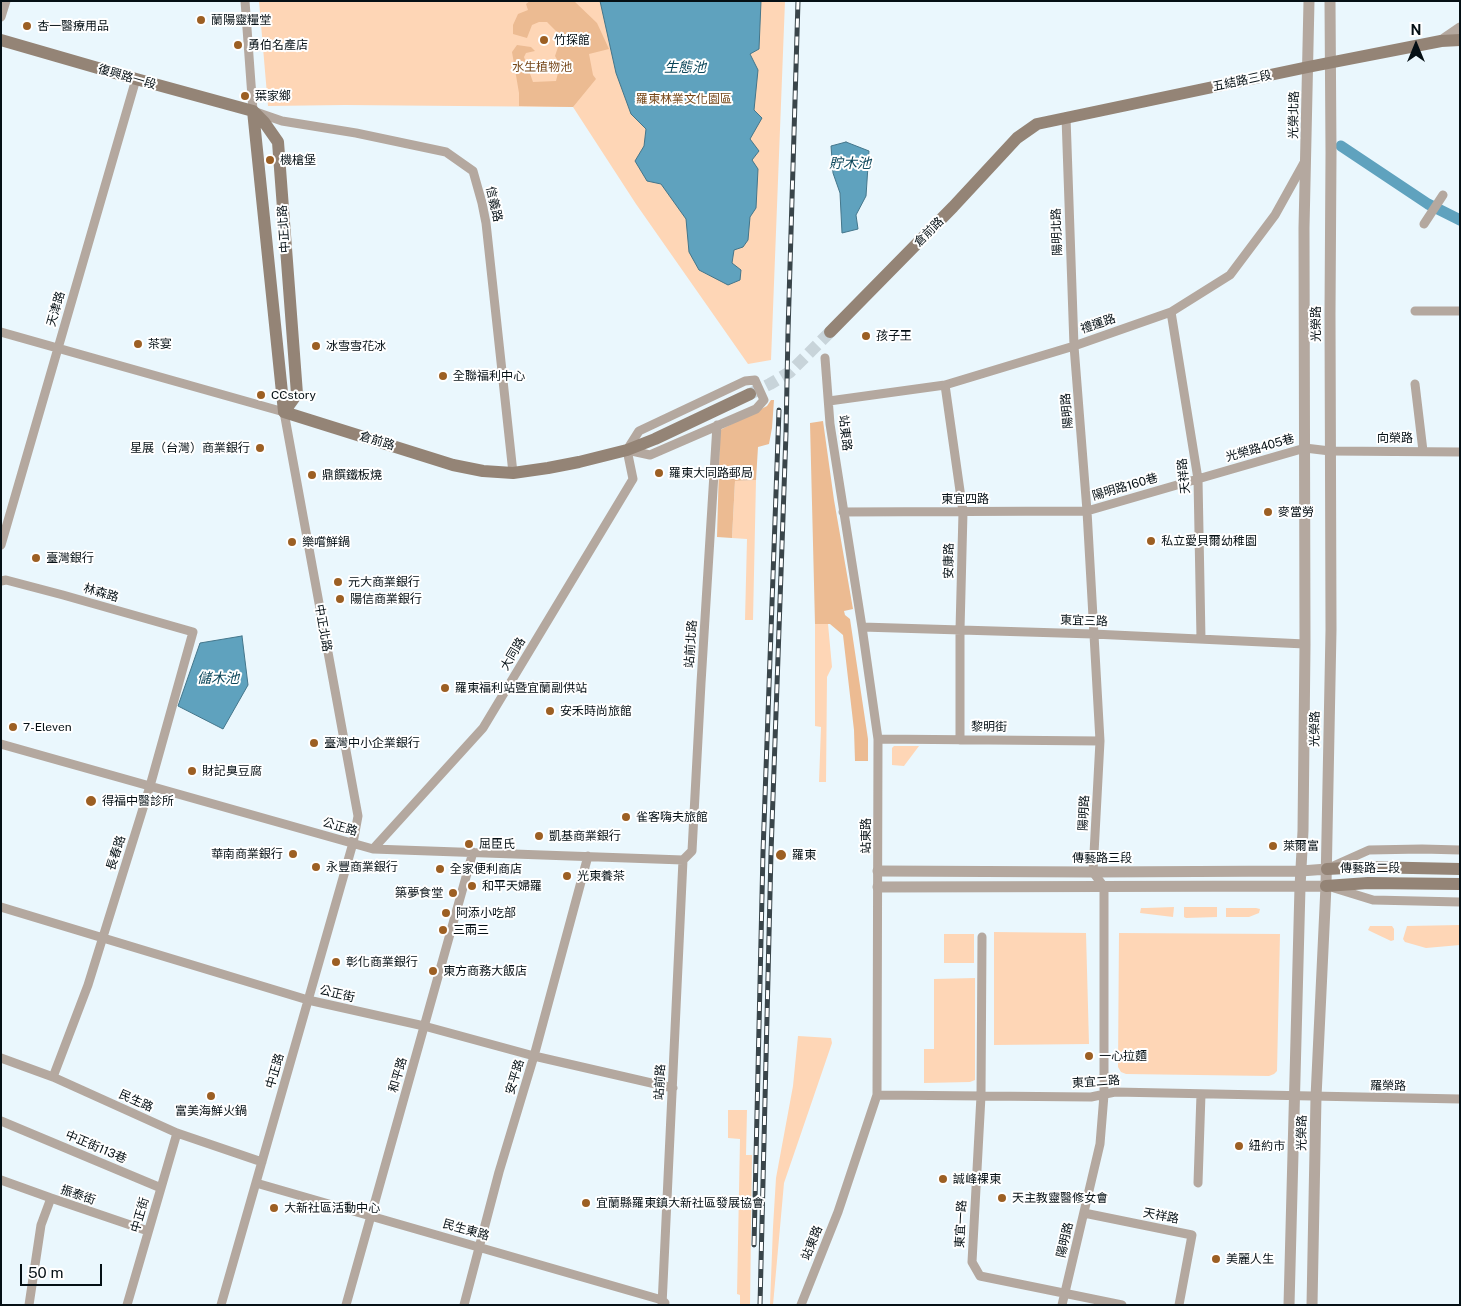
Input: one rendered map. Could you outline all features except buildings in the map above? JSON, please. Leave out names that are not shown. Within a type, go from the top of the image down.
[{"type":"main road","name":"復興路一段","points":[[1,40],[253,111]]},
{"type":"main road","name":"五結路三段","points":[[1026,130],[1037,124],[1066,117],[1308,66],[1441,41],[1460,40]]},
{"type":"main road","name":"中正北路","points":[[253,111],[284,412]]},
{"type":"main road","name":"中正北路","points":[[253,111],[264,122],[278,142],[297,394],[284,412]]},
{"type":"main road","name":"倉前路","points":[[830,332],[1026,130]]},
{"type":"main road","name":"倉前路","points":[[284,412],[452,465],[483,471],[513,473],[579,462],[627,450],[655,439],[750,394]]},
{"type":"main road","name":"傳藝路二段","points":[[1327,869],[1365,867],[1460,869]]},
{"type":"main road","name":"傳藝路二段","points":[[1326,886],[1368,883],[1460,884]]},
{"type":"street","points":[[1,17],[6,1]]},
{"type":"street","name":"中正北路","points":[[245,1],[253,111]]},
{"type":"street","name":"光榮北路","points":[[1304,228],[1309,1]]},
{"type":"street","points":[[1330,1],[1330,63]]},
{"type":"street","points":[[1441,41],[1460,28]]},
{"type":"street","name":"光榮路","points":[[1312,1305],[1316,1097],[1327,869],[1331,630],[1330,63]]},
{"type":"street","name":"天津路","points":[[1,545],[136,79]]},
{"type":"street","name":"信義路","points":[[253,111],[282,121],[356,133],[446,152],[473,171],[486,224],[513,473]]},
{"type":"street","name":"陽明北路","points":[[1066,117],[1074,346]]},
{"type":"street","name":"禮運路","points":[[828,401],[945,385],[1074,346],[1171,312],[1230,275],[1275,214],[1306,159]]},
{"type":"street","points":[[1424,224],[1443,195]]},
{"type":"street","name":"光榮路","points":[[1289,1305],[1303,831],[1305,644],[1304,228]]},
{"type":"street","points":[[1415,311],[1460,311]]},
{"type":"street","name":"天祥路","points":[[1171,312],[1198,479],[1201,639]]},
{"type":"street","name":"倉前路","points":[[1,332],[284,412]]},
{"type":"street","name":"陽明路","points":[[1074,346],[1087,511],[1100,741],[1093,872]]},
{"type":"street","name":"站東路","points":[[801,1305],[838,1212],[877,1095],[878,738],[830,424],[825,358]]},
{"type":"street","points":[[755,380],[764,400],[756,409],[717,425],[650,455],[627,450],[638,430],[745,381],[755,380]]},
{"type":"street","points":[[1415,384],[1423,451]]},
{"type":"street","name":"安康路","points":[[945,385],[963,512],[960,740]]},
{"type":"street","name":"中正北路","points":[[284,412],[358,816],[353,843]]},
{"type":"street","name":"站前北路","points":[[683,860],[692,851],[700,683],[717,425]]},
{"type":"street","name":"光榮路405巷","points":[[1198,479],[1305,448],[1330,451]]},
{"type":"street","name":"大同路","points":[[374,849],[483,728],[633,479],[627,450]]},
{"type":"street","name":"向榮路","points":[[1330,451],[1460,452]]},
{"type":"street","name":"陽明路160巷","points":[[1087,511],[1198,479]]},
{"type":"street","name":"東宜四路","points":[[843,512],[1087,511]]},
{"type":"street","name":"林森路","points":[[1,581],[6,580],[54,592],[194,632]]},
{"type":"street","name":"東宜三路","points":[[862,627],[1094,634],[1305,644]]},
{"type":"street","name":"長春路","points":[[53,1077],[88,985],[150,786],[194,632]]},
{"type":"street","name":"黎明街","points":[[878,738],[1100,741]]},
{"type":"street","name":"公正路","points":[[1,744],[374,849],[683,860]]},
{"type":"street","name":"中正路","points":[[221,1305],[353,843]]},
{"type":"street","name":"傳藝路二段","points":[[1327,869],[1369,850],[1460,850]]},
{"type":"street","name":"和平路","points":[[346,1305],[473,852]]},
{"type":"street","name":"安平路","points":[[464,1305],[588,856]]},
{"type":"street","name":"站前路","points":[[664,1303],[683,860]]},
{"type":"street","name":"傳藝路三段","points":[[878,871],[1093,872],[1301,871],[1327,869]]},
{"type":"street","points":[[1093,872],[1104,887]]},
{"type":"street","points":[[878,886],[1326,886]]},
{"type":"street","name":"傳藝路二段","points":[[1326,886],[1373,900],[1460,902]]},
{"type":"street","name":"陽明路","points":[[1062,1305],[1100,1144],[1104,1094],[1104,887]]},
{"type":"street","name":"公正街","points":[[1,907],[308,1000],[424,1026],[534,1056],[673,1088]]},
{"type":"street","name":"東宜一路","points":[[982,937],[981,1096],[972,1262],[980,1276],[1122,1305]]},
{"type":"street","name":"民生路","points":[[1,1058],[53,1077],[177,1133],[262,1162]]},
{"type":"street","name":"東宜二路","points":[[877,1095],[1091,1097],[1115,1092],[1316,1097]]},
{"type":"street","points":[[1198,1183],[1201,1094]]},
{"type":"street","name":"羅榮路","points":[[1316,1097],[1460,1100]]},
{"type":"street","name":"中正街113巷","points":[[1,1121],[160,1188]]},
{"type":"street","name":"中正街","points":[[127,1305],[177,1133]]},
{"type":"street","name":"振泰街","points":[[1,1180],[148,1231]]},
{"type":"street","name":"民生東路","points":[[256,1183],[479,1246],[664,1303]]},
{"type":"street","points":[[29,1305],[40,1225],[51,1198]]},
{"type":"street","name":"天祥路","points":[[1084,1213],[1192,1235],[1179,1305]]},
{"type":"green space","name":"羅東林業文化園區","points":[[259,1],[785,1],[771,360],[748,364],[636,204],[573,107],[268,106]]},
{"type":"green space","points":[[756,480],[753,620],[745,620],[747,539],[732,538],[735,481]]},
{"type":"green space","points":[[815,624],[828,624],[832,667],[827,677],[826,782],[819,782],[821,727],[815,726]]},
{"type":"green space","points":[[894,746],[919,746],[904,766],[892,765],[892,748]]},
{"type":"green space","points":[[1174,907],[1173,917],[1140,913],[1141,908]]},
{"type":"green space","points":[[1184,907],[1217,907],[1217,917],[1186,918],[1184,917]]},
{"type":"green space","points":[[1226,908],[1260,909],[1259,913],[1249,917],[1226,917]]},
{"type":"green space","points":[[1460,925],[1460,945],[1426,948],[1405,942],[1403,939],[1407,926]]},
{"type":"green space","points":[[1370,926],[1392,926],[1394,929],[1394,940],[1391,941],[1368,930]]},
{"type":"green space","points":[[994,932],[1086,933],[1089,1044],[994,1045]]},
{"type":"green space","points":[[1119,933],[1280,934],[1277,1071],[1269,1076],[1126,1074],[1121,1072],[1118,1067]]},
{"type":"green space","points":[[944,934],[974,934],[974,963],[944,963]]},
{"type":"green space","points":[[975,978],[975,1080],[970,1082],[924,1083],[924,1049],[934,1049],[934,979]]},
{"type":"green space","points":[[798,1036],[831,1038],[832,1043],[784,1183],[773,1305],[770,1305],[776,1178],[793,1086]]},
{"type":"green space","points":[[728,1110],[747,1110],[746,1155],[752,1155],[750,1305],[740,1305],[740,1295],[737,1294],[740,1139],[728,1138]]},
{"type":"shaded area","points":[[530,1],[574,1],[597,23],[609,49],[589,54],[593,75],[596,79],[573,107],[519,106],[519,93],[512,52],[517,45],[531,47],[535,51],[526,53],[524,57],[533,82],[556,81],[560,65],[555,56],[559,44],[558,33],[547,22],[539,22],[532,25],[527,38],[513,34],[513,25],[518,14],[528,10],[526,4]]},
{"type":"shaded area","points":[[771,400],[774,400],[769,444],[758,447],[756,480],[735,481],[732,538],[717,537],[720,430],[767,406]]},
{"type":"shaded area","points":[[823,421],[834,500],[853,609],[844,611],[845,615],[850,619],[868,739],[868,761],[855,761],[854,730],[843,635],[830,624],[815,624],[810,423]]},
{"type":"water","name":"生態池","points":[[600,1],[761,1],[759,49],[750,54],[758,70],[754,110],[762,118],[750,139],[759,151],[752,160],[758,169],[756,208],[750,217],[748,240],[743,247],[734,250],[732,263],[741,270],[740,280],[728,285],[699,270],[689,252],[686,219],[661,184],[647,181],[635,161],[644,146],[646,129],[631,114],[616,73]]},
{"type":"water","name":"貯木池","points":[[846,142],[869,151],[866,196],[856,215],[858,229],[842,233],[840,193],[833,173],[831,146]]},
{"type":"water","name":"儲木池","points":[[242,636],[248,685],[223,729],[178,706],[200,643]]},
{"type":"waterway","points":[[1341,146],[1428,204],[1460,220]]},
{"type":"tunnel","points":[[750,394],[790,372],[830,332]]},
{"type":"railway","points":[[760,1305],[771,853],[786,433],[798,1]]},
{"type":"railway","points":[[754,1245],[763,852],[779,410]]},
{"type":"place","name":"蘭陽靈糧堂","points":[[201,20]]},
{"type":"place","name":"杏一醫療用品","points":[[27,26]]},
{"type":"place","name":"竹探館","points":[[544,40]]},
{"type":"place","name":"勇伯名產店","points":[[238,45]]},
{"type":"place","name":"葉家鄉","points":[[245,96]]},
{"type":"place","name":"機槍堡","points":[[270,160]]},
{"type":"place","name":"孩子王","points":[[866,336]]},
{"type":"place","name":"茶宴","points":[[138,344]]},
{"type":"place","name":"冰雪雪花冰","points":[[316,346]]},
{"type":"place","name":"全聯福利中心","points":[[443,376]]},
{"type":"place","name":"CCstory","points":[[261,395]]},
{"type":"place","name":"星展（台灣）商業銀行","points":[[260,448]]},
{"type":"place","name":"羅東大同路郵局","points":[[659,473]]},
{"type":"place","name":"鼎饌鐵板燒","points":[[312,475]]},
{"type":"place","name":"麥當勞","points":[[1268,512]]},
{"type":"place","name":"私立愛貝爾幼稚園","points":[[1151,541]]},
{"type":"place","name":"樂嚐鮮鍋","points":[[292,542]]},
{"type":"place","name":"臺灣銀行","points":[[36,558]]},
{"type":"place","name":"元大商業銀行","points":[[338,582]]},
{"type":"place","name":"陽信商業銀行","points":[[340,599]]},
{"type":"place","name":"羅東福利站暨宜蘭副供站","points":[[445,688]]},
{"type":"place","name":"安禾時尚旅館","points":[[550,711]]},
{"type":"place","name":"7-Eleven","points":[[13,727]]},
{"type":"place","name":"臺灣中小企業銀行","points":[[314,743]]},
{"type":"place","name":"財記臭豆腐","points":[[192,771]]},
{"type":"place","name":"得福中醫診所","points":[[91,801]]},
{"type":"place","name":"雀客嗨夫旅館","points":[[626,817]]},
{"type":"place","name":"凱基商業銀行","points":[[539,836]]},
{"type":"place","name":"屈臣氏","points":[[469,844]]},
{"type":"place","name":"萊爾富","points":[[1273,846]]},
{"type":"place","name":"華南商業銀行","points":[[293,854]]},
{"type":"place","name":"羅東","points":[[781,855]]},
{"type":"place","name":"永豐商業銀行","points":[[316,867]]},
{"type":"place","name":"全家便利商店","points":[[440,869]]},
{"type":"place","name":"光東養茶","points":[[567,876]]},
{"type":"place","name":"和平天婦羅","points":[[472,886]]},
{"type":"place","name":"築夢食堂","points":[[453,893]]},
{"type":"place","name":"阿添小吃部","points":[[446,913]]},
{"type":"place","name":"三兩三","points":[[443,930]]},
{"type":"place","name":"彰化商業銀行","points":[[336,962]]},
{"type":"place","name":"東方商務大飯店","points":[[433,971]]},
{"type":"place","name":"一心拉麵","points":[[1089,1056]]},
{"type":"place","name":"富美海鮮火鍋","points":[[211,1096]]},
{"type":"place","name":"紐約市","points":[[1239,1146]]},
{"type":"place","name":"誠峰裸東","points":[[943,1179]]},
{"type":"place","name":"天主教靈醫修女會","points":[[1002,1198]]},
{"type":"place","name":"宜蘭縣羅東鎮大新社區發展協會","points":[[586,1203]]},
{"type":"place","name":"大新社區活動中心","points":[[274,1208]]},
{"type":"place","name":"美麗人生","points":[[1216,1259]]},
{"type":"park label","name":"水生植物池","points":[[542,67]]}]
